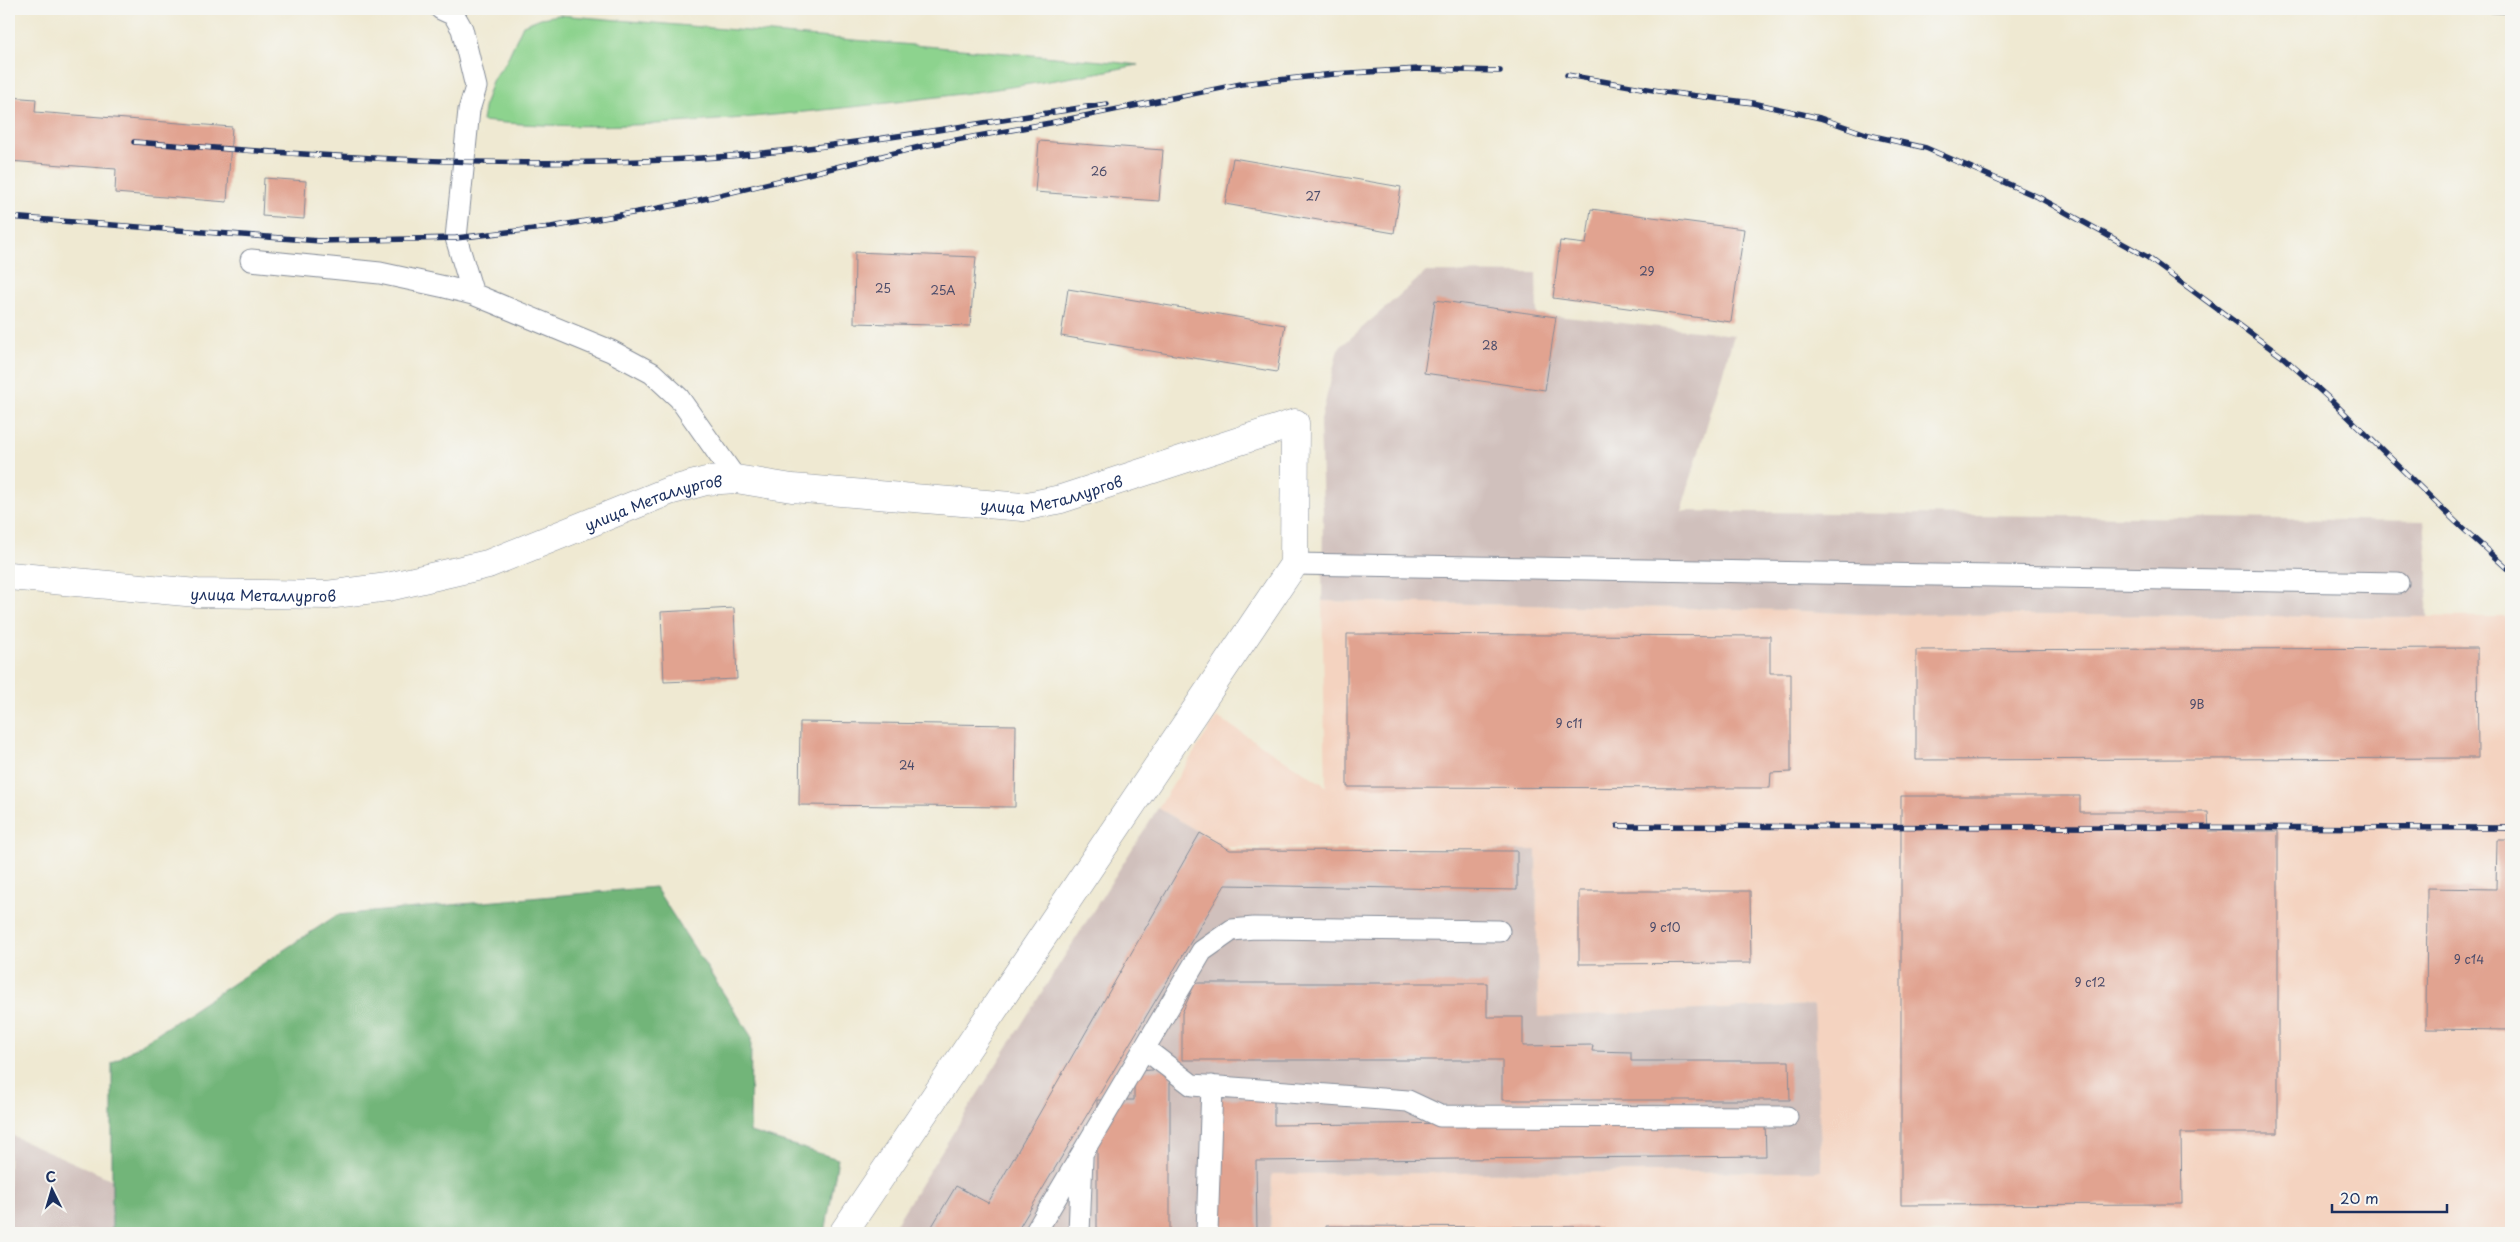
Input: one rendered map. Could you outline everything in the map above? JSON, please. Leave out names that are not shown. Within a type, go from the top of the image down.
[{"type":"street","name":"улица Металлургов","points":[[9,576],[197,593],[327,595],[388,587],[444,576],[488,564],[670,491],[706,481],[736,479],[792,488],[1023,507],[1061,499],[1295,423],[1294,564]]},
{"type":"street","points":[[843,1233],[1294,564]]},
{"type":"lane","points":[[441,9],[454,15],[462,29],[476,88],[470,110],[456,238],[473,294]]},
{"type":"lane","points":[[251,260],[380,273],[473,294],[611,351],[652,373],[679,398],[736,479]]},
{"type":"lane","points":[[1294,564],[2398,583]]},
{"type":"lane","points":[[1035,1233],[1202,951],[1232,930],[1254,928],[1498,930]]},
{"type":"lane","points":[[1145,1049],[1192,1086],[1408,1101],[1440,1116],[1787,1118]]},
{"type":"lane","points":[[1207,1233],[1212,1086]]},
{"type":"lane","points":[[1079,1233],[1082,1154]]},
{"type":"shaded area","points":[[1426,272],[1536,273],[1537,314],[1734,335],[1681,511],[2424,521],[2428,565],[2427,617],[1860,614],[1785,610],[1322,601],[1323,511],[1320,424],[1338,349]]},
{"type":"shaded area","points":[[1322,601],[1785,610],[1860,614],[2511,617],[2511,1233],[1270,1233],[1272,1174],[1822,1171],[1813,1005],[1538,1017],[1536,850],[1225,847],[1158,808],[1217,717],[1326,786]]},
{"type":"shaded area","points":[[1158,808],[1230,850],[1536,850],[1538,1017],[1814,1005],[1822,1171],[1272,1174],[1270,1233],[890,1233]]},
{"type":"shaded area","points":[[9,1134],[233,1233],[9,1233]]},
{"type":"green space","points":[[559,15],[1138,65],[981,91],[863,106],[696,122],[567,126],[482,121],[492,81],[506,62],[523,25],[541,18]]},
{"type":"green space","points":[[655,887],[751,1036],[750,1132],[838,1159],[825,1233],[112,1233],[112,1063],[337,915]]},
{"type":"building","points":[[9,97],[36,99],[35,112],[232,127],[227,202],[115,193],[116,169],[9,161]]},
{"type":"building","points":[[1039,141],[1163,150],[1159,201],[1035,192]]},
{"type":"building","points":[[1233,158],[1401,187],[1394,233],[1225,204]]},
{"type":"building","points":[[264,178],[306,181],[304,219],[262,216]]},
{"type":"building","points":[[1591,209],[1744,229],[1731,322],[1553,298],[1560,241],[1586,244]]},
{"type":"building","points":[[855,252],[976,257],[970,326],[854,323]]},
{"type":"building","points":[[1068,289],[1285,325],[1277,372],[1061,336]]},
{"type":"building","points":[[1435,300],[1556,317],[1545,390],[1424,373]]},
{"type":"building","points":[[734,608],[737,679],[664,682],[661,612]]},
{"type":"building","points":[[1347,634],[1770,636],[1770,673],[1791,673],[1791,772],[1771,773],[1770,788],[1347,787]]},
{"type":"building","points":[[2477,648],[2478,758],[1916,760],[1916,650]]},
{"type":"building","points":[[800,722],[1016,725],[1015,807],[799,805]]},
{"type":"building","points":[[1901,796],[2080,796],[2080,812],[2208,812],[2209,831],[2278,831],[2278,1133],[2181,1133],[2182,1204],[1901,1205]]},
{"type":"building","points":[[1200,833],[1230,850],[1517,851],[1517,890],[1225,885],[1016,1233],[928,1233],[956,1186],[988,1203]]},
{"type":"building","points":[[2497,840],[2511,840],[2511,1030],[2426,1029],[2427,888],[2496,889]]},
{"type":"building","points":[[1579,891],[1750,891],[1751,963],[1579,964]]},
{"type":"building","points":[[1195,983],[1487,983],[1487,1017],[1523,1017],[1523,1046],[1593,1045],[1592,1051],[1631,1052],[1631,1061],[1789,1061],[1790,1100],[1502,1100],[1502,1060],[1182,1060],[1182,1013]]},
{"type":"building","points":[[1170,1069],[1170,1233],[1097,1233],[1097,1100],[1134,1100],[1134,1071]]},
{"type":"building","points":[[1274,1098],[1274,1125],[1765,1120],[1766,1156],[1256,1161],[1257,1233],[1216,1233],[1217,1099]]},
{"type":"building","points":[[1326,1226],[1600,1227],[1600,1233],[1326,1233]]},
{"type":"railway","points":[[2449,9],[2511,11]]},
{"type":"railway","points":[[9,217],[320,241],[456,238],[551,227],[691,202],[928,145],[1050,123],[1241,84],[1334,74],[1419,69],[1500,71]]},
{"type":"railway","points":[[1567,75],[1665,92],[1753,103],[1820,118],[1869,135],[1926,148],[2038,197],[2147,257],[2284,358],[2332,401],[2456,522],[2511,572]]},
{"type":"railway","points":[[134,142],[280,153],[426,160],[572,163],[645,161],[767,153],[913,134],[1107,104]]},
{"type":"railway","points":[[1618,826],[2511,828]]}]
